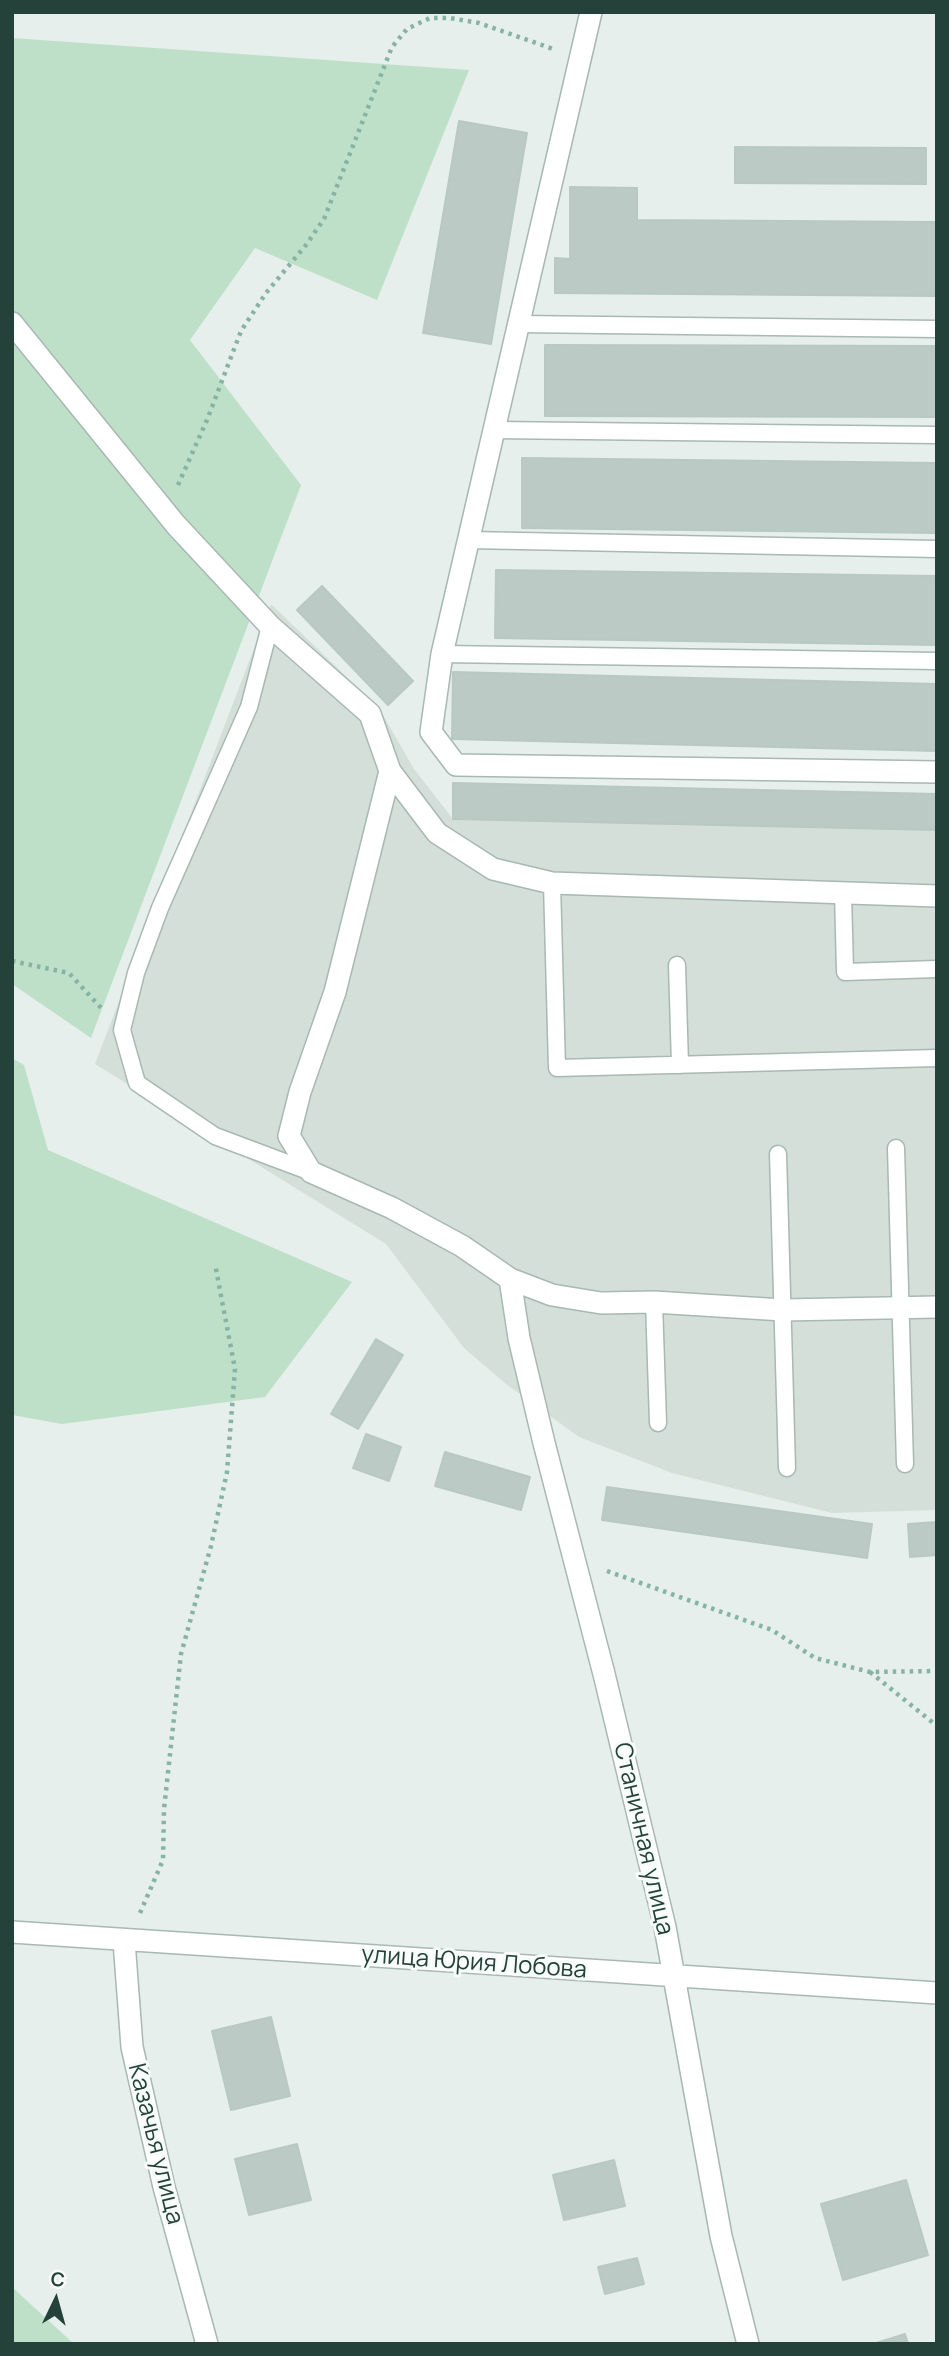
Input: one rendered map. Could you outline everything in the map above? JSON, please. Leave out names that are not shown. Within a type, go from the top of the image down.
[{"type":"street","points":[[591,12],[442,654],[431,732],[456,765],[937,772]]},
{"type":"street","points":[[12,323],[169,516],[270,626],[370,714],[390,771],[437,833],[493,869],[552,883],[937,896]]},
{"type":"street","points":[[390,771],[335,992],[300,1093],[289,1136],[311,1172],[392,1208],[439,1233],[510,1279],[552,1295],[601,1303],[654,1302],[783,1310],[937,1307]]},
{"type":"street","name":"Станичная улица","points":[[510,1279],[519,1338],[666,1927],[721,2236],[748,2344]]},
{"type":"street","name":"улица Юрия Лобова","points":[[12,1932],[937,1993]]},
{"type":"street","name":"Казачья улица","points":[[124,1941],[132,2047],[164,2188],[207,2344]]},
{"type":"lane","points":[[519,324],[937,329]]},
{"type":"lane","points":[[494,430],[937,435]]},
{"type":"lane","points":[[468,540],[937,549]]},
{"type":"lane","points":[[270,626],[248,707],[160,908],[136,973],[122,1030],[137,1083],[215,1136],[311,1172]]},
{"type":"lane","points":[[442,654],[937,661]]},
{"type":"lane","points":[[552,883],[557,1068],[937,1058]]},
{"type":"lane","points":[[843,893],[845,972],[937,969]]},
{"type":"lane","points":[[677,965],[680,1065]]},
{"type":"lane","points":[[896,1147],[905,1464]]},
{"type":"lane","points":[[778,1154],[787,1468]]},
{"type":"lane","points":[[654,1302],[658,1423]]},
{"type":"path","points":[[169,516],[177,487],[207,420],[241,331],[266,293],[324,219],[392,47],[407,29],[430,18],[450,18],[479,23],[556,50],[585,37]]},
{"type":"path","points":[[12,961],[69,973],[122,1030]]},
{"type":"path","points":[[124,1941],[148,1899],[163,1860],[165,1797],[181,1654],[211,1546],[227,1472],[235,1369],[215,1264]]},
{"type":"path","points":[[573,1560],[772,1630],[815,1658],[870,1672],[937,1671]]},
{"type":"path","points":[[870,1672],[937,1726]]},
{"type":"shaded area","points":[[271,604],[379,708],[414,769],[453,819],[937,830],[937,1510],[832,1513],[672,1473],[579,1437],[506,1384],[464,1348],[386,1244],[95,1064]]},
{"type":"green space","points":[[12,38],[469,70],[377,300],[255,248],[190,340],[301,485],[91,1038],[12,984]]},
{"type":"green space","points":[[12,1058],[24,1065],[48,1150],[352,1282],[265,1397],[62,1424],[12,1415]]},
{"type":"green space","points":[[12,2287],[74,2344],[12,2344]]},
{"type":"building","points":[[459,121],[527,133],[491,344],[423,333]]},
{"type":"building","points":[[735,147],[926,148],[926,184],[735,183]]},
{"type":"building","points":[[570,187],[637,188],[637,220],[937,222],[937,296],[555,293],[555,258],[570,259]]},
{"type":"building","points":[[545,345],[937,346],[937,417],[545,416]]},
{"type":"building","points":[[522,458],[937,463],[937,533],[522,528]]},
{"type":"building","points":[[496,570],[937,576],[937,645],[495,638]]},
{"type":"building","points":[[322,586],[413,681],[388,705],[297,610]]},
{"type":"building","points":[[453,672],[937,684],[937,751],[452,739]]},
{"type":"building","points":[[453,783],[937,794],[937,830],[453,819]]},
{"type":"building","points":[[376,1339],[403,1355],[358,1429],[331,1414]]},
{"type":"building","points":[[366,1434],[401,1447],[389,1481],[353,1468]]},
{"type":"building","points":[[445,1452],[530,1477],[521,1510],[435,1486]]},
{"type":"building","points":[[607,1487],[872,1524],[867,1558],[602,1520]]},
{"type":"building","points":[[937,1522],[937,1555],[910,1557],[908,1524]]},
{"type":"building","points":[[271,2017],[290,2096],[231,2110],[212,2031]]},
{"type":"building","points":[[297,2144],[311,2200],[249,2215],[235,2159]]},
{"type":"building","points":[[614,2160],[625,2206],[564,2220],[553,2175]]},
{"type":"building","points":[[906,2180],[928,2255],[843,2280],[821,2204]]},
{"type":"building","points":[[637,2258],[644,2284],[605,2294],[598,2267]]},
{"type":"building","points":[[905,2334],[908,2344],[873,2344]]}]
